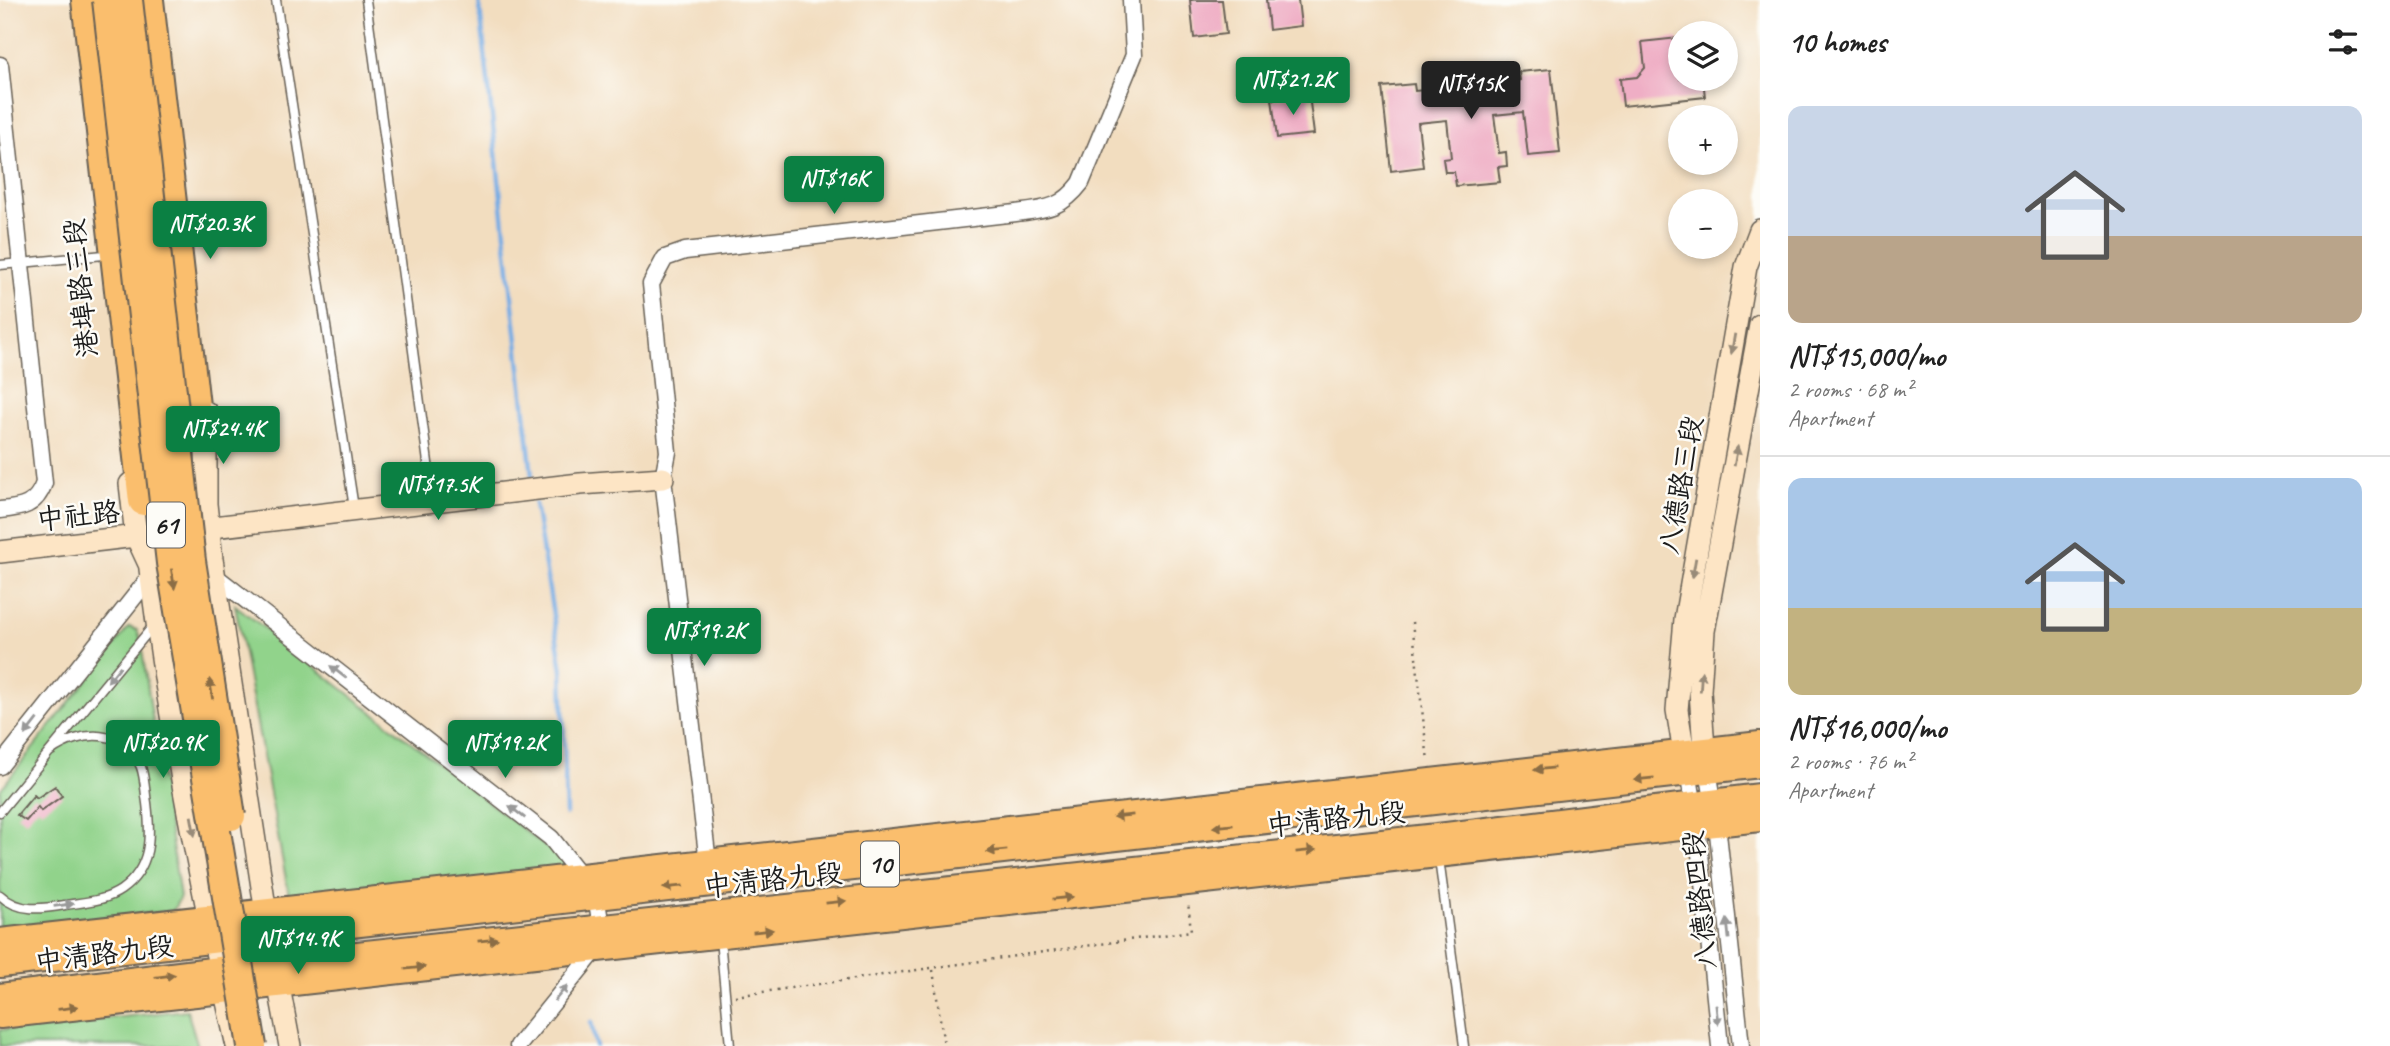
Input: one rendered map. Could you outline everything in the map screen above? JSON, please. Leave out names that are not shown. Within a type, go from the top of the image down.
[{"type":"highway","points":[[86,0],[143,501]]},
{"type":"highway","name":"61","points":[[107,0],[171,564],[252,1046]]},
{"type":"highway","name":"61","points":[[128,0],[191,561],[261,1007],[270,1046]]},
{"type":"highway","points":[[149,0],[198,432]]},
{"type":"main road","name":"中清路九段","points":[[268,922],[596,895],[1696,762],[1760,744]]},
{"type":"main road","name":"中清路九段","points":[[0,965],[211,929],[580,875],[1430,782],[1696,762],[1760,765]]},
{"type":"main road","name":"中清路九段","points":[[600,937],[719,936],[1185,884],[1438,853],[1705,813],[1760,796]]},
{"type":"main road","name":"中清路九段","points":[[0,996],[222,979],[600,937],[1446,835],[1705,813],[1760,819]]},
{"type":"main road","name":"中清路九段","points":[[0,941],[211,929]]},
{"type":"main road","name":"中清路九段","points":[[0,1016],[222,979]]},
{"type":"street","name":"港埠路三段","points":[[75,0],[104,255],[146,535]]},
{"type":"street","name":"港埠路三段","points":[[96,0],[150,572],[211,929],[237,1046]]},
{"type":"street","points":[[138,0],[188,434],[206,504]]},
{"type":"street","points":[[159,0],[208,431],[206,504]]},
{"type":"street","points":[[708,863],[663,478],[668,452],[651,285],[665,257],[685,250],[1027,212],[1049,208],[1068,200],[1081,183],[1134,55],[1132,0]]},
{"type":"street","points":[[0,65],[44,483],[39,496],[24,508],[0,510]]},
{"type":"street","name":"八德路三段","points":[[1696,762],[1677,710],[1685,619],[1760,230]]},
{"type":"street","name":"八德路三段","points":[[1696,762],[1704,631],[1760,325]]},
{"type":"street","points":[[198,432],[215,576],[276,973],[290,1046]]},
{"type":"street","name":"中社路","points":[[0,552],[433,501],[663,478]]},
{"type":"street","name":"港埠路三段","points":[[143,501],[146,535]]},
{"type":"street","points":[[0,766],[150,572]]},
{"type":"street","points":[[215,576],[551,838],[596,895],[600,937],[518,1046]]},
{"type":"street","name":"八德路四段","points":[[1696,762],[1741,1046]]},
{"type":"street","name":"八德路四段","points":[[1705,813],[1720,1046]]},
{"type":"lane","points":[[276,0],[354,510]]},
{"type":"lane","points":[[366,0],[433,501]]},
{"type":"lane","points":[[0,265],[104,255]]},
{"type":"lane","points":[[0,812],[157,621]]},
{"type":"lane","points":[[0,895],[16,906],[29,909],[100,900],[131,881],[145,862],[150,829],[144,776],[135,757],[113,739],[91,734],[65,741],[51,751]]},
{"type":"lane","points":[[1438,853],[1464,1046]]},
{"type":"lane","points":[[719,936],[730,1046]]},
{"type":"path","points":[[1412,622],[1430,782]]},
{"type":"path","points":[[725,998],[1191,931],[1185,884]]},
{"type":"path","points":[[933,970],[944,1046]]},
{"type":"green space","points":[[235,605],[573,868],[290,901]]},
{"type":"green space","points":[[129,627],[137,630],[140,637],[180,897],[173,911],[0,929],[0,790]]},
{"type":"green space","points":[[187,1010],[198,1046],[0,1046],[0,1030]]},
{"type":"building","points":[[1190,0],[1222,0],[1226,34],[1194,38]]},
{"type":"building","points":[[1266,0],[1298,0],[1301,26],[1269,30]]},
{"type":"building","points":[[1668,39],[1668,91],[1704,91],[1705,97],[1623,106],[1620,79],[1637,77],[1645,68],[1642,42]]},
{"type":"building","points":[[1484,69],[1485,83],[1491,83],[1520,80],[1519,72],[1551,69],[1560,153],[1528,156],[1523,112],[1494,115],[1499,153],[1506,152],[1507,166],[1498,167],[1500,182],[1456,186],[1454,172],[1445,172],[1443,159],[1451,158],[1447,120],[1418,123],[1423,167],[1391,171],[1382,87],[1414,84],[1415,91],[1443,88],[1449,86],[1448,73]]},
{"type":"building","points":[[1309,95],[1314,134],[1277,138],[1272,99]]},
{"type":"building","points":[[55,786],[62,796],[41,811],[38,807],[26,821],[17,815],[34,795],[37,798]]},
{"type":"waterway","points":[[479,0],[532,476]]},
{"type":"waterway","points":[[535,504],[562,670],[566,814]]},
{"type":"waterway","points":[[591,1022],[596,1046]]}]
